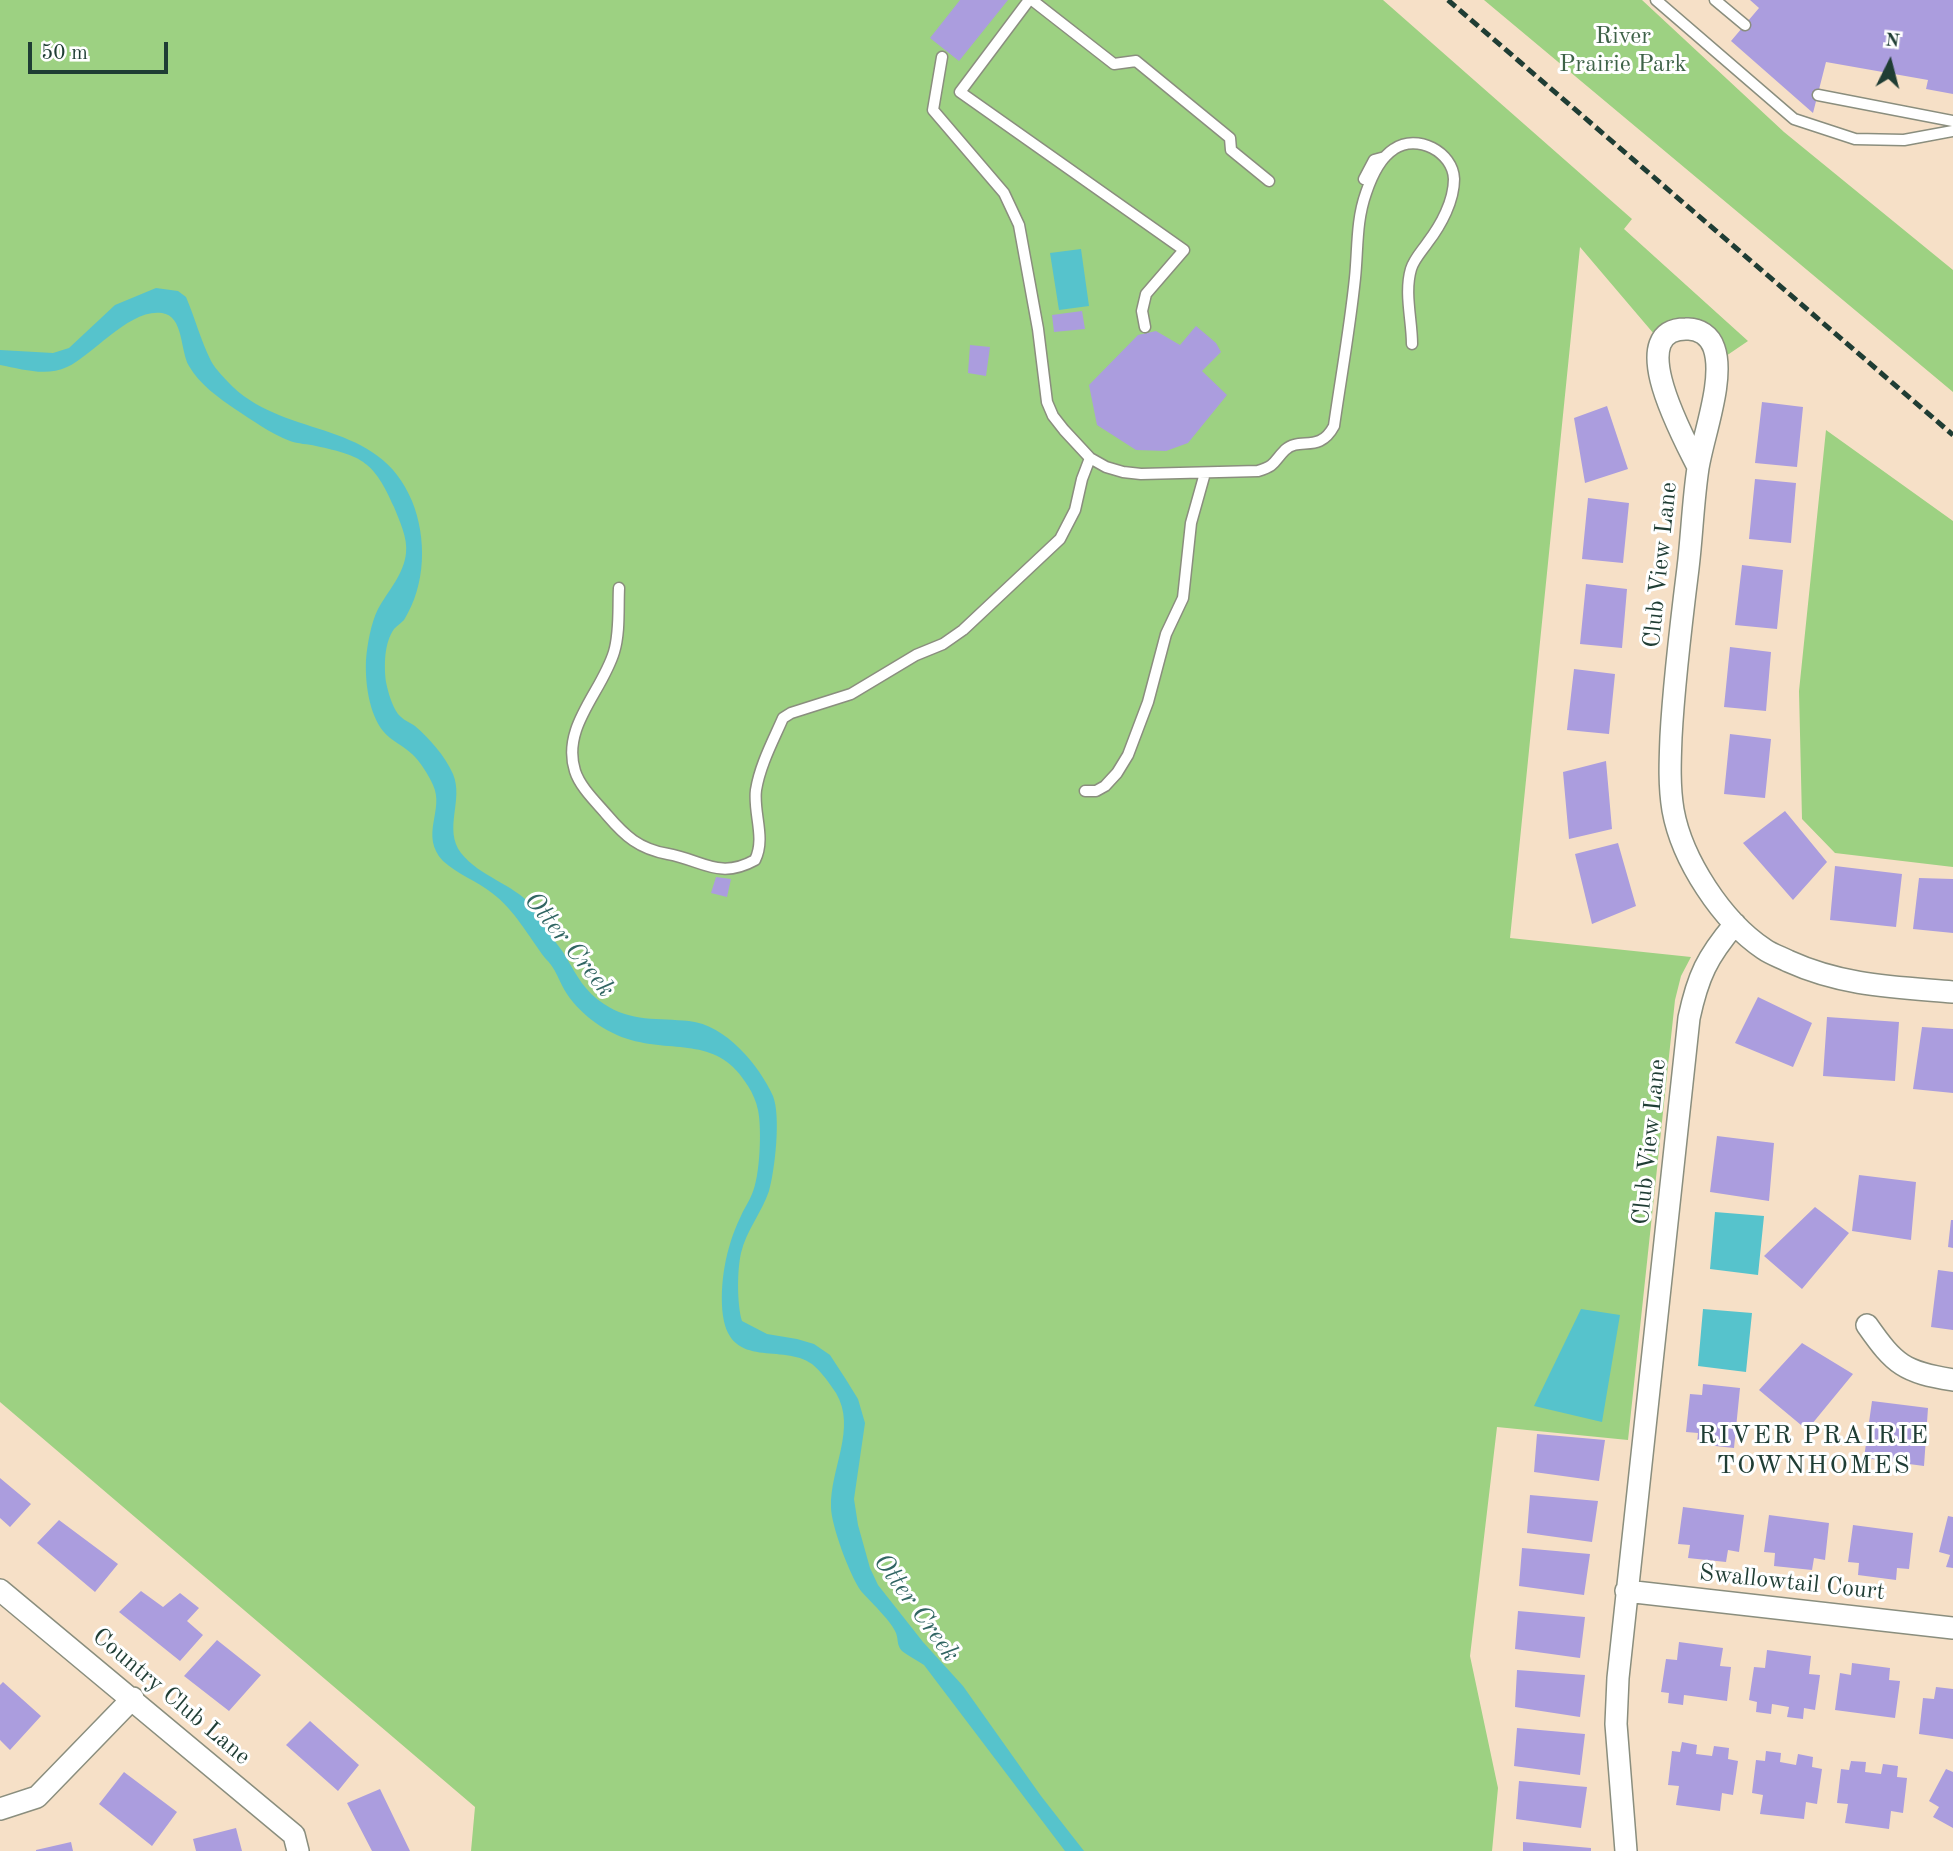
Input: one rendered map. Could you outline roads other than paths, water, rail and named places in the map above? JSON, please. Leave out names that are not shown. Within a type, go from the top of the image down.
[{"type":"street","name":"Club View Lane","points":[[1626,1851],[1616,1724],[1618,1678],[1689,1018],[1695,990],[1705,964],[1735,924],[1707,889],[1689,859],[1673,812],[1670,782],[1677,653],[1698,467],[1715,386],[1716,358],[1707,336],[1684,328],[1663,339],[1657,357],[1662,385],[1698,467]]},
{"type":"street","points":[[1735,924],[1764,950],[1803,968],[1846,982],[1953,992]]},
{"type":"street","points":[[1867,1325],[1899,1364],[1921,1375],[1953,1380]]},
{"type":"street","name":"Country Club Lane","points":[[0,1590],[133,1698],[294,1835],[298,1851]]},
{"type":"street","name":"Swallowtail Court","points":[[1626,1591],[1953,1628]]},
{"type":"street","points":[[0,1809],[37,1797],[133,1698]]},
{"type":"street","points":[[1626,1851],[1634,1851]]},
{"type":"lane","points":[[1145,327],[1142,311],[1146,294],[1184,250],[960,92],[1030,0],[1114,64],[1136,61],[1230,138],[1231,150],[1269,181]]},
{"type":"lane","points":[[1656,0],[1794,119],[1855,139],[1905,140],[1953,131]]},
{"type":"lane","points":[[1715,0],[1745,25]]},
{"type":"lane","points":[[942,57],[933,110],[1004,193],[1019,225],[1038,329],[1046,401],[1064,430],[1090,458],[1123,472],[1258,471],[1271,466],[1286,449],[1317,443],[1328,437],[1334,426],[1355,280],[1356,242],[1366,192],[1385,157],[1402,145],[1428,146],[1438,150],[1446,158],[1454,176],[1451,200],[1442,220],[1412,268],[1408,293],[1412,344]]},
{"type":"lane","points":[[1818,95],[1953,121]]},
{"type":"lane","points":[[620,588],[614,653],[593,699],[576,725],[573,740],[575,772],[615,825],[639,846],[653,852],[679,856],[707,867],[733,869],[755,860],[758,854],[760,838],[756,793],[760,774],[783,718],[851,694],[916,655],[943,644],[963,630],[1060,539],[1075,510],[1090,458]]},
{"type":"lane","points":[[1085,791],[1096,791],[1105,786],[1128,755],[1148,702],[1166,634],[1183,598],[1191,523],[1205,473]]},
{"type":"water","points":[[1081,249],[1089,306],[1059,310],[1050,253]]},
{"type":"water","points":[[156,288],[178,291],[186,297],[211,361],[233,387],[255,403],[280,415],[355,443],[378,456],[397,475],[412,501],[422,546],[420,577],[417,592],[404,620],[394,629],[388,641],[386,682],[390,699],[398,714],[432,742],[453,774],[456,784],[454,834],[461,853],[477,868],[515,891],[532,906],[582,983],[597,999],[624,1014],[689,1021],[716,1030],[740,1048],[767,1084],[773,1096],[777,1116],[775,1157],[769,1191],[741,1253],[738,1287],[742,1321],[767,1334],[814,1344],[830,1355],[845,1378],[858,1399],[865,1423],[854,1499],[870,1568],[878,1585],[923,1642],[963,1686],[1041,1796],[1084,1851],[1065,1851],[924,1665],[900,1649],[892,1627],[857,1584],[842,1550],[831,1507],[844,1420],[842,1406],[834,1389],[812,1364],[787,1355],[747,1349],[736,1343],[728,1333],[722,1304],[727,1253],[755,1186],[760,1153],[758,1110],[748,1086],[736,1070],[710,1053],[631,1040],[612,1033],[595,1022],[573,1002],[552,966],[507,907],[486,889],[449,866],[436,851],[432,832],[436,804],[433,785],[415,757],[390,738],[378,724],[367,688],[366,660],[371,627],[378,609],[399,575],[406,553],[401,523],[380,480],[365,463],[356,458],[283,438],[216,395],[193,373],[186,360],[178,327],[174,320],[162,313],[150,313],[137,318],[77,361],[59,370],[34,371],[0,365],[0,350],[53,353],[69,348],[115,305]]},
{"type":"water","points":[[1715,1212],[1764,1216],[1758,1275],[1710,1269]]},
{"type":"water","points":[[1581,1309],[1620,1315],[1602,1422],[1534,1406]]},
{"type":"water","points":[[1703,1309],[1752,1313],[1746,1372],[1698,1366]]},
{"type":"railway","points":[[1448,0],[1953,435]]},
{"type":"district","name":"RIVER PRAIRIE TOWNHOMES","points":[[1814,1451]]},
{"type":"park label","name":"River Prairie Park","points":[[1623,51]]},
{"type":"water label","name":"Otter Creek","points":[[569,945]]},
{"type":"water label","name":"Otter Creek","points":[[916,1608]]}]
